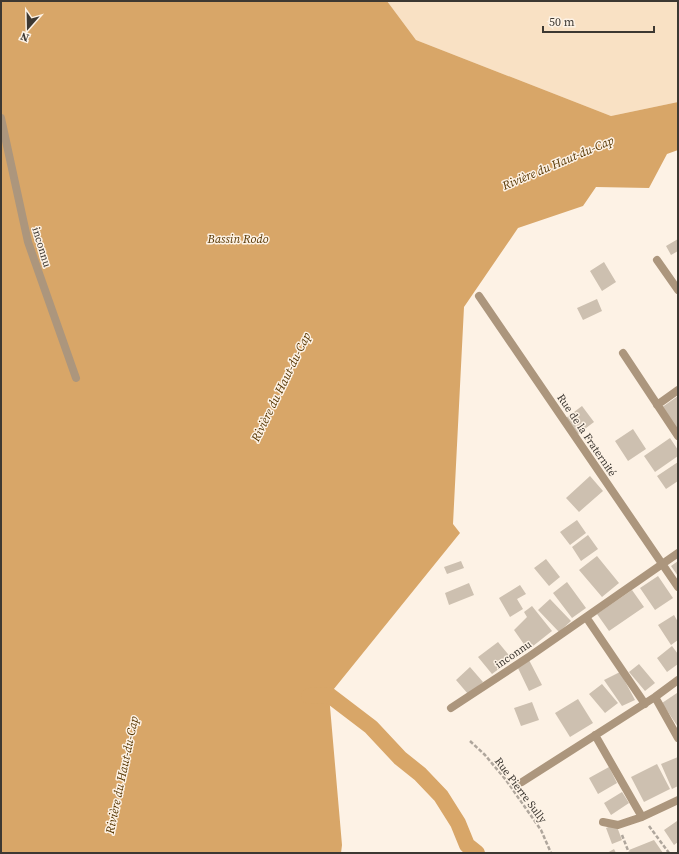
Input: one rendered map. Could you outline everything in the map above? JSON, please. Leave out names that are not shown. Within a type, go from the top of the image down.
[{"type":"street","name":"inconnu","points":[[1,118],[28,242],[76,378]]},
{"type":"street","points":[[657,260],[678,290]]},
{"type":"street","name":"Rue de la Fraternité","points":[[479,296],[678,587]]},
{"type":"street","points":[[623,353],[678,436]]},
{"type":"street","points":[[657,404],[678,390]]},
{"type":"street","name":"inconnu","points":[[451,708],[663,565],[678,553]]},
{"type":"street","points":[[586,617],[645,704]]},
{"type":"street","points":[[522,782],[645,704],[678,680]]},
{"type":"street","points":[[655,697],[678,738]]},
{"type":"street","points":[[595,735],[642,817]]},
{"type":"street","points":[[603,822],[618,825],[642,817],[678,800]]},
{"type":"path","name":"Rue Pierre Sully","points":[[470,741],[485,755],[506,780],[541,830],[551,853]]},
{"type":"path","points":[[618,825],[629,853]]},
{"type":"path","points":[[648,825],[669,853]]},
{"type":"shaded area","points":[[387,1],[678,1],[678,102],[611,116],[416,40]]},
{"type":"water","name":"Bassin Rodo","points":[[1,1],[387,1],[416,40],[611,116],[678,102],[678,150],[667,154],[649,188],[596,187],[583,206],[518,228],[464,307],[453,524],[460,533],[329,695],[342,845],[341,853],[1,853]]},
{"type":"building","points":[[678,239],[678,251],[671,255],[666,246]]},
{"type":"building","points":[[604,262],[616,282],[602,291],[590,271]]},
{"type":"building","points":[[597,299],[602,311],[583,320],[577,308]]},
{"type":"building","points":[[678,396],[678,427],[676,429],[661,408]]},
{"type":"building","points":[[582,406],[594,422],[578,434],[566,418]]},
{"type":"building","points":[[633,429],[646,449],[628,461],[615,441]]},
{"type":"building","points":[[670,438],[678,450],[678,456],[655,472],[644,456]]},
{"type":"building","points":[[678,462],[678,481],[666,489],[657,476]]},
{"type":"building","points":[[590,476],[603,491],[579,512],[566,498]]},
{"type":"building","points":[[577,520],[586,533],[570,545],[560,532]]},
{"type":"building","points":[[588,535],[598,549],[581,561],[572,547]]},
{"type":"building","points":[[597,556],[619,583],[602,597],[579,570]]},
{"type":"building","points":[[546,559],[560,577],[549,586],[534,568]]},
{"type":"building","points":[[461,561],[464,568],[447,574],[444,567]]},
{"type":"building","points":[[678,561],[678,576],[671,566]]},
{"type":"building","points":[[658,576],[673,598],[655,610],[640,588]]},
{"type":"building","points":[[567,582],[586,608],[572,618],[553,593]]},
{"type":"building","points":[[469,583],[474,595],[449,605],[445,593]]},
{"type":"building","points":[[520,585],[526,594],[517,599],[523,609],[510,617],[499,598]]},
{"type":"building","points":[[632,590],[644,607],[609,631],[597,614]]},
{"type":"building","points":[[550,599],[571,621],[559,632],[538,610]]},
{"type":"building","points":[[532,606],[552,631],[528,650],[514,630],[527,617],[524,612]]},
{"type":"building","points":[[674,615],[678,622],[678,640],[671,645],[658,625]]},
{"type":"building","points":[[498,642],[512,659],[492,674],[478,657]]},
{"type":"building","points":[[672,646],[678,654],[678,664],[667,672],[657,658]]},
{"type":"building","points":[[529,660],[542,685],[529,691],[517,666]]},
{"type":"building","points":[[639,664],[655,683],[645,691],[629,672]]},
{"type":"building","points":[[470,667],[483,682],[468,694],[456,680]]},
{"type":"building","points":[[620,672],[635,700],[622,706],[604,680]]},
{"type":"building","points":[[602,684],[618,703],[605,713],[589,694]]},
{"type":"building","points":[[677,693],[678,696],[678,727],[662,703]]},
{"type":"building","points":[[578,699],[593,723],[570,737],[555,713]]},
{"type":"building","points":[[532,702],[539,720],[521,726],[514,708]]},
{"type":"building","points":[[678,757],[678,786],[672,789],[661,764]]},
{"type":"building","points":[[657,764],[670,789],[644,802],[631,777]]},
{"type":"building","points":[[609,767],[617,783],[598,794],[589,778]]},
{"type":"building","points":[[622,792],[629,803],[611,815],[604,803]]},
{"type":"building","points":[[677,821],[678,842],[674,845],[664,830]]},
{"type":"building","points":[[616,824],[622,840],[612,844],[606,828]]},
{"type":"building","points":[[654,840],[663,853],[631,853],[629,850]]},
{"type":"building","points":[[614,849],[616,853],[607,853]]},
{"type":"waterway","points":[[309,696],[329,695],[371,727],[400,758],[420,774],[441,796],[458,823],[467,845],[477,853]]},
{"type":"water label","name":"Rivière du Haut-du-Cap","points":[[558,163]]},
{"type":"water label","name":"Rivière du Haut-du-Cap","points":[[281,387]]},
{"type":"water label","name":"Rivière du Haut-du-Cap","points":[[122,775]]}]
